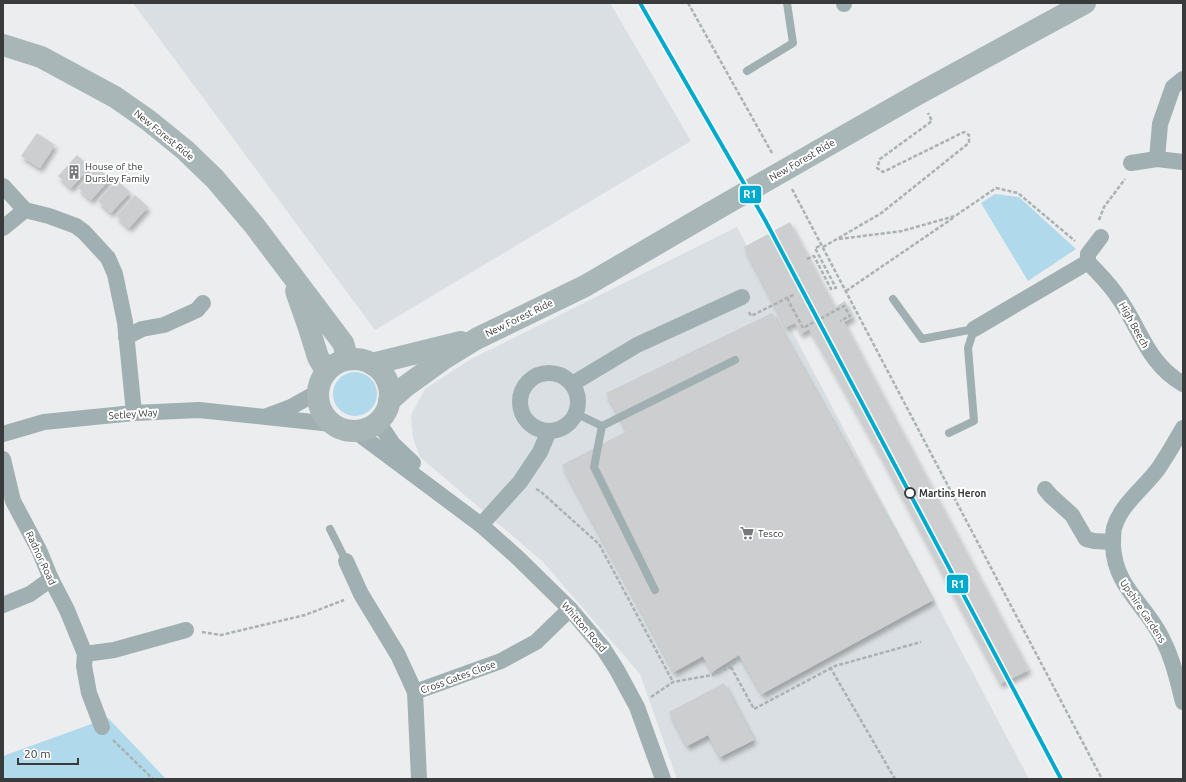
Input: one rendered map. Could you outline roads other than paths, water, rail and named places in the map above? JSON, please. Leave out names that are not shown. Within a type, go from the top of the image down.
[{"type":"main road","name":"New Forest Ride","points":[[378,422],[386,412],[389,401],[406,386],[476,339],[585,286],[918,94],[1085,3]]},
{"type":"main road","name":"New Forest Ride","points":[[3,44],[41,57],[115,97],[148,120],[185,150],[215,179],[254,224],[343,343],[348,359],[360,360],[372,364],[424,350],[476,339]]},
{"type":"main road","name":"New Forest Ride","points":[[289,272],[318,357],[326,372]]},
{"type":"main road","points":[[348,359],[336,364],[326,372],[320,381],[318,392],[319,404],[323,415],[332,424],[339,428],[355,431],[364,430],[378,422]]},
{"type":"main road","points":[[372,364],[380,371],[386,380],[390,390],[389,401]]},
{"type":"street","points":[[1158,159],[1160,124],[1173,87],[1183,79]]},
{"type":"street","points":[[1131,163],[1158,159],[1183,162]]},
{"type":"street","points":[[3,186],[25,210],[49,216],[76,226],[84,232],[108,258],[115,274],[125,322],[134,413]]},
{"type":"street","points":[[3,228],[25,210]]},
{"type":"street","points":[[974,329],[1088,262],[1088,254],[1100,230]]},
{"type":"street","name":"High Beech","points":[[1088,262],[1118,296],[1150,354],[1172,377],[1183,384]]},
{"type":"street","points":[[572,384],[637,344],[742,297]]},
{"type":"street","points":[[126,337],[142,329],[164,325],[197,310],[203,303]]},
{"type":"street","points":[[546,373],[564,377],[572,384],[577,398],[577,406],[571,420],[565,426],[549,430],[539,429],[524,417],[520,408],[520,398],[528,381],[536,376],[546,373]]},
{"type":"street","name":"Setley Way","points":[[264,418],[290,407],[318,392]]},
{"type":"street","name":"Setley Way","points":[[3,434],[44,422],[134,413],[198,410],[332,424]]},
{"type":"street","name":"Whitton Road","points":[[378,422],[393,444],[458,509]]},
{"type":"street","name":"Upshire Gardens","points":[[1183,428],[1157,470],[1121,514],[1114,528],[1113,542],[1114,560],[1120,577],[1150,617],[1162,637],[1172,658],[1183,702]]},
{"type":"street","points":[[481,525],[520,482],[540,452],[549,430]]},
{"type":"street","name":"Whitton Road","points":[[355,431],[481,525],[518,558],[570,609],[603,648],[617,670],[637,707],[663,779]]},
{"type":"street","name":"Radnor Road","points":[[3,459],[13,501],[39,550],[51,579],[67,610],[85,654],[84,666],[89,693],[102,727]]},
{"type":"street","points":[[1045,489],[1050,496],[1072,515],[1086,539],[1113,542]]},
{"type":"street","points":[[346,561],[361,594],[398,655],[415,692]]},
{"type":"street","points":[[3,605],[30,594],[51,579]]},
{"type":"street","name":"Cross Gates Close","points":[[419,779],[415,692],[501,661],[536,642],[570,609]]},
{"type":"street","points":[[85,654],[114,650],[186,630]]},
{"type":"lane","points":[[747,71],[794,43],[786,3]]},
{"type":"lane","points":[[893,299],[922,339],[974,329],[968,348],[974,421],[949,433]]},
{"type":"lane","points":[[602,426],[735,360]]},
{"type":"lane","points":[[575,413],[602,426]]},
{"type":"lane","points":[[602,426],[594,467],[655,590]]},
{"type":"lane","points":[[330,528],[346,561]]},
{"type":"place","name":"House of the Dursley Family","points":[[74,172]]},
{"type":"place","name":"Martins Heron","points":[[910,493]]},
{"type":"place","name":"Tesco","points":[[747,533]]}]
